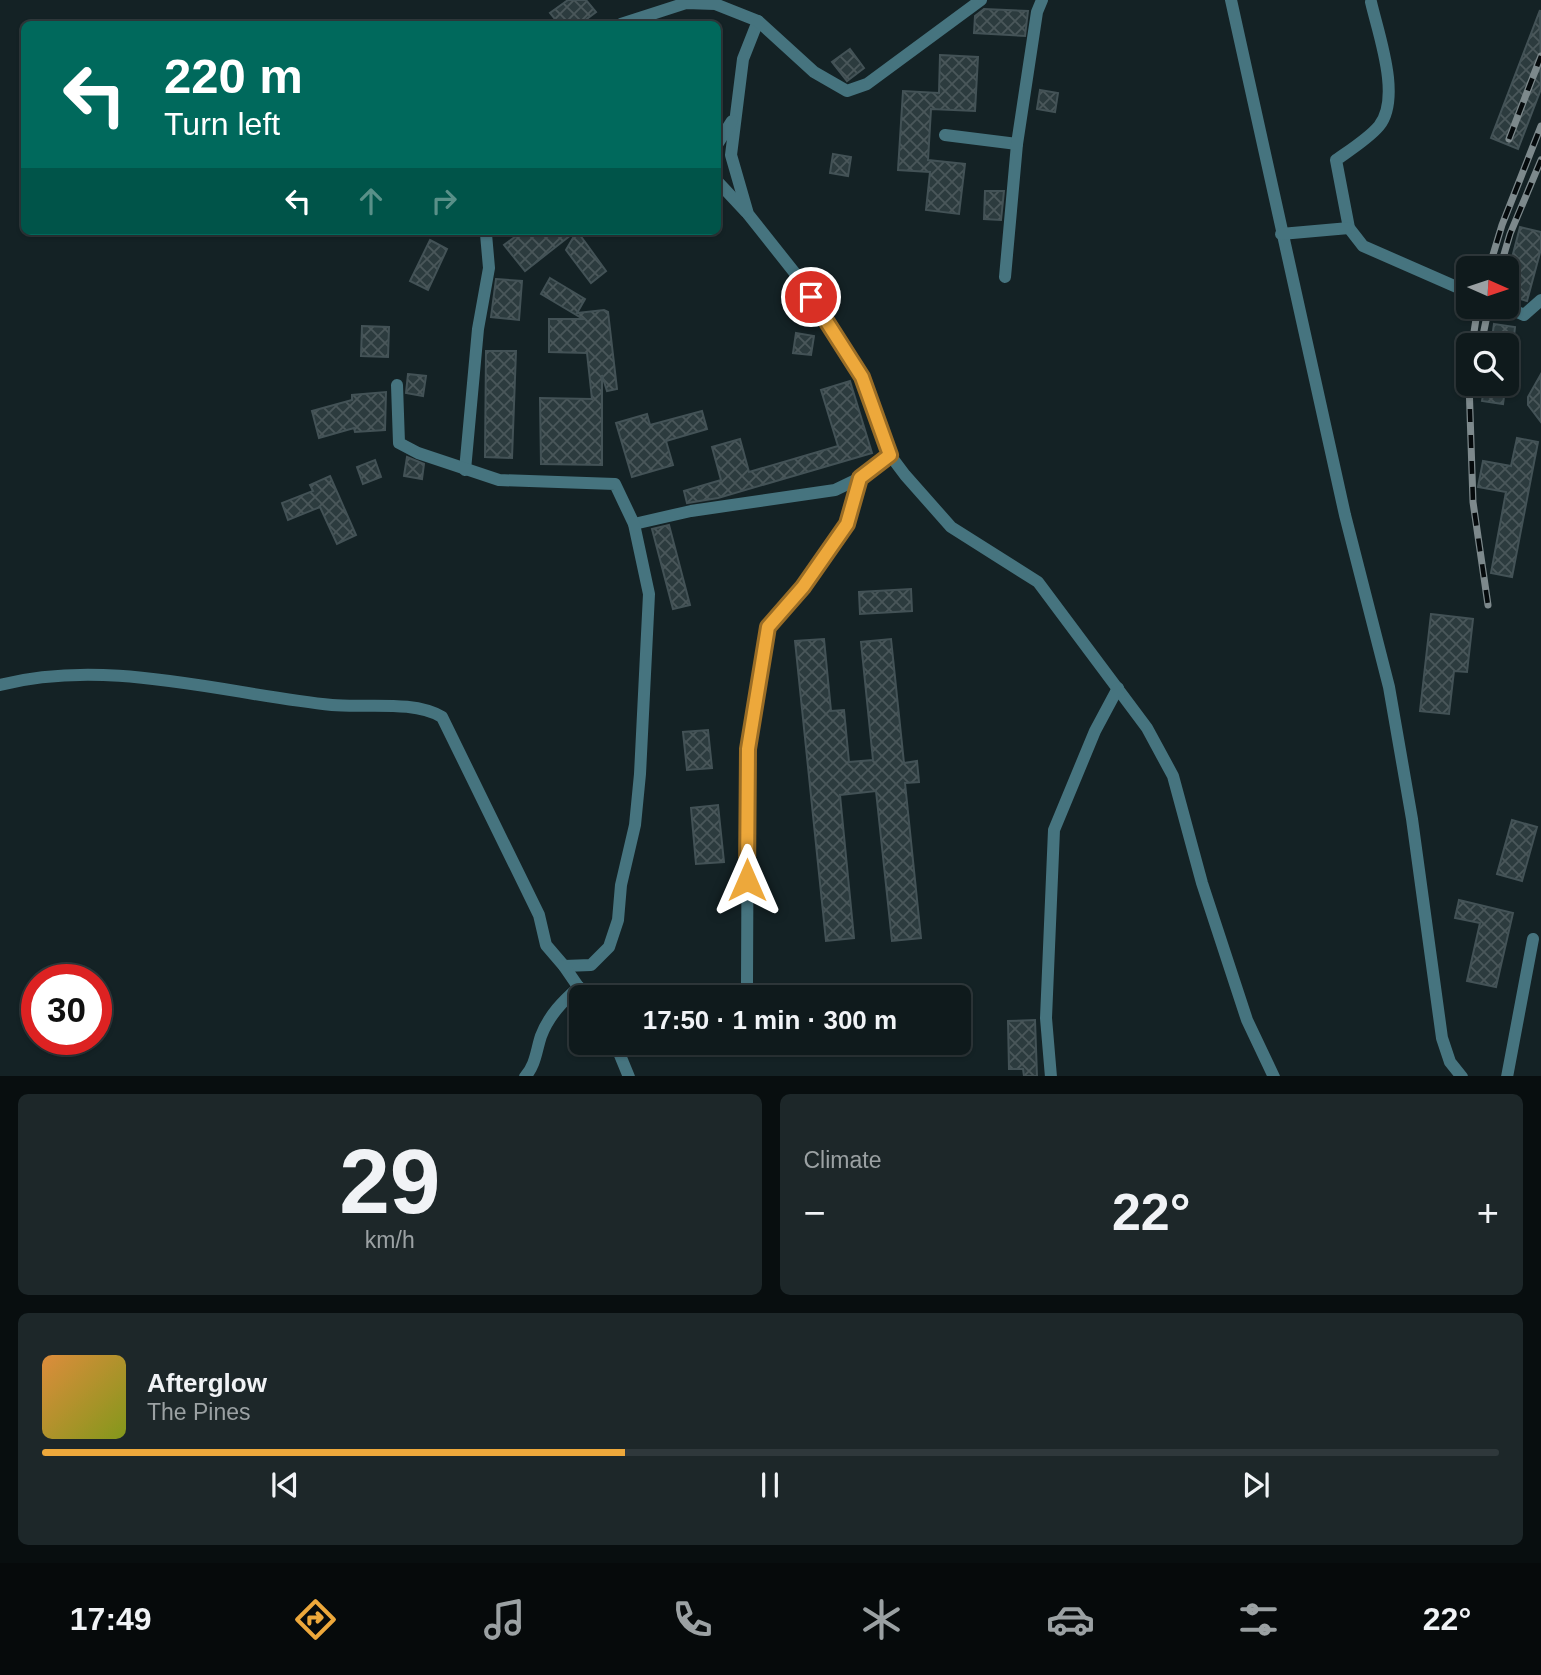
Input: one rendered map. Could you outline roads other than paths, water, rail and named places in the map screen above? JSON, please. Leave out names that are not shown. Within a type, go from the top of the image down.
[{"type":"street","points":[[630,21],[686,3],[715,4],[758,21],[814,72],[847,90],[867,84],[981,0]]},
{"type":"street","points":[[1004,278],[1017,144],[1037,12],[1042,0]]},
{"type":"street","points":[[1231,0],[1345,515],[1389,687],[1412,820],[1442,1038],[1450,1062],[1462,1076]]},
{"type":"street","points":[[1371,2],[1388,76],[1389,98],[1381,125],[1336,160],[1349,228],[1363,246],[1456,287]]},
{"type":"street","points":[[748,214],[731,155],[743,60],[758,21]]},
{"type":"street","points":[[721,138],[735,114]]},
{"type":"street","points":[[945,135],[1017,144]]},
{"type":"street","points":[[721,185],[748,214],[798,277],[862,377],[890,455],[951,527],[1038,582],[1147,728],[1172,776],[1202,883],[1243,1007],[1274,1076]]},
{"type":"street","points":[[1281,234],[1349,228]]},
{"type":"street","points":[[465,470],[478,329],[489,268],[485,235]]},
{"type":"street","points":[[1519,312],[1524,314],[1541,300]]},
{"type":"street","points":[[397,385],[399,443],[465,470],[499,480],[615,484],[634,524],[649,594],[635,825],[621,885],[618,919],[609,947],[591,965],[565,966]]},
{"type":"street","points":[[634,524],[704,509],[835,490],[860,478],[890,455]]},
{"type":"street","points":[[747,984],[748,749],[768,627],[803,587],[847,524],[860,478]]},
{"type":"street","points":[[0,685],[35,676],[128,677],[332,705],[427,708],[442,717],[539,915],[546,945],[578,985]]},
{"type":"street","points":[[1051,1076],[1046,1018],[1054,830],[1095,731],[1118,688]]},
{"type":"street","points":[[1507,1076],[1533,939]]},
{"type":"street","points":[[525,1076],[534,1066],[542,1034],[557,1006],[569,1000]]},
{"type":"street","points":[[620,1055],[629,1076]]},
{"type":"railway","points":[[1509,139],[1541,56]]},
{"type":"railway","points":[[1493,256],[1541,126]]},
{"type":"railway","points":[[1504,256],[1541,160]]},
{"type":"railway","points":[[1474,333],[1476,319]]},
{"type":"railway","points":[[1483,333],[1486,319]]},
{"type":"railway","points":[[1469,396],[1473,502],[1488,605]]}]
